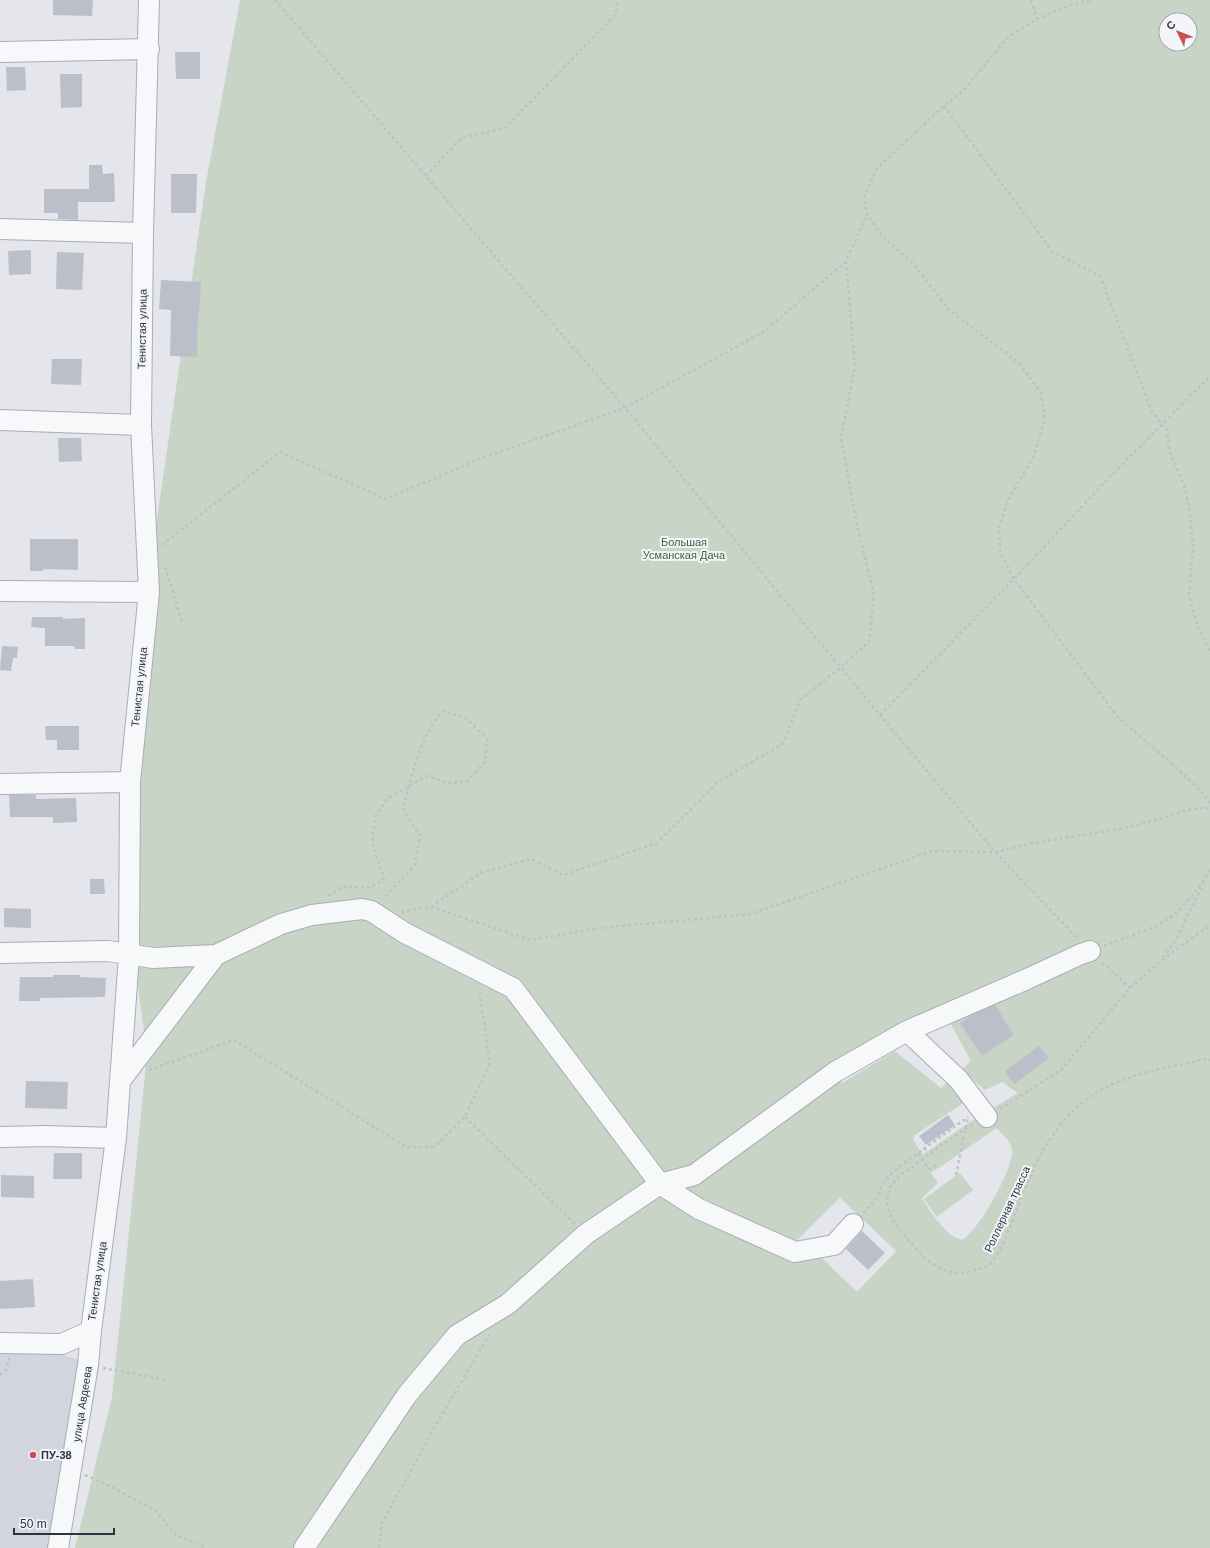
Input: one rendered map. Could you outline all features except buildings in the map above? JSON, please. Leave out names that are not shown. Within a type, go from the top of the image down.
[{"type":"street","name":"Тенистая улица","points":[[0,1343],[62,1344],[91,1331],[116,1138],[129,954],[130,782],[149,592],[141,425],[143,233],[149,49],[149,0]]},
{"type":"street","points":[[0,52],[149,49]]},
{"type":"street","points":[[0,230],[143,233]]},
{"type":"street","points":[[0,420],[141,425]]},
{"type":"street","points":[[0,591],[149,592]]},
{"type":"street","points":[[0,784],[130,782]]},
{"type":"street","points":[[0,953],[108,951],[153,958],[216,955],[281,924],[312,915],[362,909],[371,911],[405,933],[502,981],[518,992],[660,1184],[699,1209],[795,1252],[834,1245],[853,1224]]},
{"type":"street","points":[[304,1548],[407,1395],[457,1335],[508,1304],[586,1234],[660,1184],[694,1175],[835,1072],[907,1031],[1081,954],[1090,952]]},
{"type":"street","points":[[120,1081],[216,955]]},
{"type":"street","points":[[907,1031],[958,1079],[978,1114]]},
{"type":"street","points":[[0,1136],[116,1138]]},
{"type":"street","name":"улица Авдеева","points":[[58,1548],[88,1365],[91,1331]]},
{"type":"path","points":[[275,0],[625,408],[840,668],[995,852],[1090,952],[1130,988]]},
{"type":"path","points":[[426,176],[461,138],[504,128],[616,14],[618,0]]},
{"type":"path","points":[[1031,0],[1037,19]]},
{"type":"path","points":[[1090,0],[1070,5],[1037,19],[1007,38],[964,90],[944,106],[877,168],[864,198],[867,215],[884,239],[913,263],[949,310],[1019,363],[1041,393],[1045,420],[1038,443],[1033,458],[1009,498],[999,526],[1000,552],[1014,579],[1117,716],[1180,771],[1200,790],[1210,803]]},
{"type":"path","points":[[944,106],[1052,251],[1100,276],[1152,412],[1167,430],[1169,449],[1185,488],[1190,513],[1193,546],[1189,596],[1198,628],[1210,651]]},
{"type":"path","points":[[159,547],[280,452],[386,499],[482,458],[625,408],[765,331],[846,261],[867,215]]},
{"type":"path","points":[[405,933],[403,911],[431,907],[482,872],[531,859],[563,875],[657,843],[719,780],[783,744],[800,700],[840,668],[869,642],[874,594],[857,525],[841,438],[854,367],[846,261]]},
{"type":"path","points":[[880,715],[1014,579],[1102,485],[1210,376]]},
{"type":"path","points":[[164,562],[182,622]]},
{"type":"path","points":[[325,898],[343,886],[370,888],[384,879],[372,842],[376,815],[388,798],[409,787],[427,776],[449,783],[467,781],[485,762],[487,740],[467,719],[443,711],[434,721],[415,765],[409,787],[403,809],[420,835],[415,865],[371,911]]},
{"type":"path","points":[[431,907],[530,940],[600,928],[751,914],[932,850],[995,852],[1028,844],[1131,827],[1192,809],[1210,808]]},
{"type":"path","points":[[1090,952],[1150,928],[1175,914],[1197,889],[1210,870]]},
{"type":"path","points":[[1160,961],[1176,939],[1210,870]]},
{"type":"path","points":[[853,1224],[878,1198],[880,1189],[884,1183],[900,1166],[978,1114],[1061,1070],[1130,988],[1160,961],[1210,926]]},
{"type":"path","points":[[149,1071],[234,1040],[406,1147],[434,1147],[465,1117],[490,1063],[476,968]]},
{"type":"path","name":"Роллерная трасса","points":[[978,1114],[965,1130],[897,1179],[888,1192],[887,1198],[890,1213],[894,1222],[914,1246],[938,1267],[963,1274],[985,1267],[996,1255],[1010,1227],[1025,1187],[1049,1139],[1072,1112],[1093,1094],[1115,1082],[1133,1076],[1205,1059],[1210,1060]]},
{"type":"path","points":[[956,1176],[965,1130],[978,1114]]},
{"type":"path","points":[[465,1117],[586,1234]]},
{"type":"path","points":[[926,1149],[919,1153],[929,1170],[938,1164]]},
{"type":"path","points":[[379,1548],[382,1523],[438,1421],[492,1332]]},
{"type":"path","points":[[88,1365],[167,1380]]},
{"type":"path","points":[[82,1473],[112,1487],[156,1511],[176,1535],[204,1548]]},
{"type":"shaded area","name":"ПУ-38","points":[[0,1346],[57,1353],[82,1361],[51,1548],[0,1548]]},
{"type":"green space","name":"Большая Усманская Дача","points":[[240,0],[1210,0],[1210,1548],[75,1548],[112,1397],[147,1055],[119,841],[158,512],[206,182]],"holes":[[[942,1008],[971,1061],[941,1088],[895,1051],[842,1083],[833,1068]],[[966,1074],[985,1090],[1002,1082],[1018,1093],[967,1124],[922,1155],[913,1139],[915,1135],[965,1102]],[[997,1128],[1007,1139],[1012,1148],[1008,1168],[998,1190],[981,1220],[964,1239],[958,1239],[952,1236],[940,1224],[922,1198],[938,1183],[931,1173]],[[840,1198],[896,1251],[857,1292],[821,1257],[784,1253]]]},
{"type":"green space","points":[[960,1173],[973,1190],[937,1217],[924,1199]]},
{"type":"place","name":"ПУ-38","points":[[33,1455]]}]
